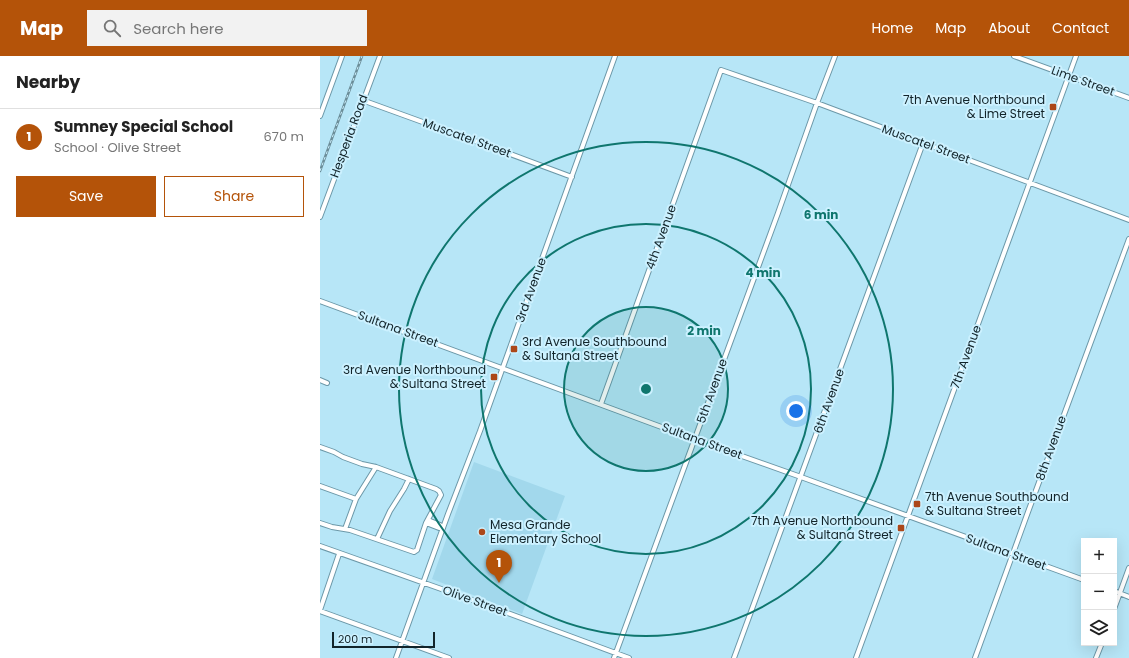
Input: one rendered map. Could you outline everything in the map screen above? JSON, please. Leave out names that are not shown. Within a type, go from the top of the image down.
[{"type":"street","points":[[320,116],[342,56]]},
{"type":"street","name":"Hesperia Road","points":[[320,217],[362,100],[380,56]]},
{"type":"street","name":"3rd Avenue","points":[[396,658],[615,56]]},
{"type":"street","name":"5th Avenue","points":[[614,658],[835,56]]},
{"type":"street","name":"Lime Street","points":[[1014,56],[1129,98]]},
{"type":"street","name":"7th Avenue","points":[[856,658],[1076,56]]},
{"type":"street","name":"Muscatel Street","points":[[721,70],[817,103],[1129,220]]},
{"type":"street","name":"4th Avenue","points":[[601,404],[721,70]]},
{"type":"street","name":"Muscatel Street","points":[[362,100],[572,177]]},
{"type":"street","name":"6th Avenue","points":[[734,658],[923,143]]},
{"type":"street","name":"8th Avenue","points":[[975,658],[1129,239]]},
{"type":"street","name":"Sultana Street","points":[[320,301],[694,439],[801,476],[1081,579]]},
{"type":"street","points":[[320,380],[327,383]]},
{"type":"street","points":[[320,447],[362,464],[376,467],[439,490],[440,492],[440,498],[427,522],[418,550],[414,552],[350,530],[320,523]]},
{"type":"street","points":[[345,529],[356,498],[376,467]]},
{"type":"street","points":[[377,540],[390,511],[409,479]]},
{"type":"street","points":[[320,486],[356,498]]},
{"type":"street","points":[[427,522],[440,525],[443,528]]},
{"type":"street","name":"Olive Street","points":[[320,546],[629,658]]},
{"type":"street","points":[[339,554],[320,611],[449,658]]},
{"type":"street","points":[[1117,601],[1129,568]]},
{"type":"street","points":[[1117,592],[1129,597]]},
{"type":"street","points":[[1096,658],[1101,646]]},
{"type":"shaded area","points":[[474,462],[565,496],[522,614],[432,579]]},
{"type":"railway","points":[[320,171],[362,56]]},
{"type":"place","name":"7th Avenue Northbound & Lime Street","points":[[1053,107]]},
{"type":"place","name":"3rd Avenue Southbound & Sultana Street","points":[[514,349]]},
{"type":"place","name":"3rd Avenue Northbound & Sultana Street","points":[[494,377]]},
{"type":"place","name":"7th Avenue Southbound & Sultana Street","points":[[917,504]]},
{"type":"place","name":"7th Avenue Northbound & Sultana Street","points":[[901,528]]},
{"type":"place","name":"Mesa Grande Elementary School","points":[[482,532]]},
{"type":"place","name":"Sumney Special School","points":[[499,583]]}]
